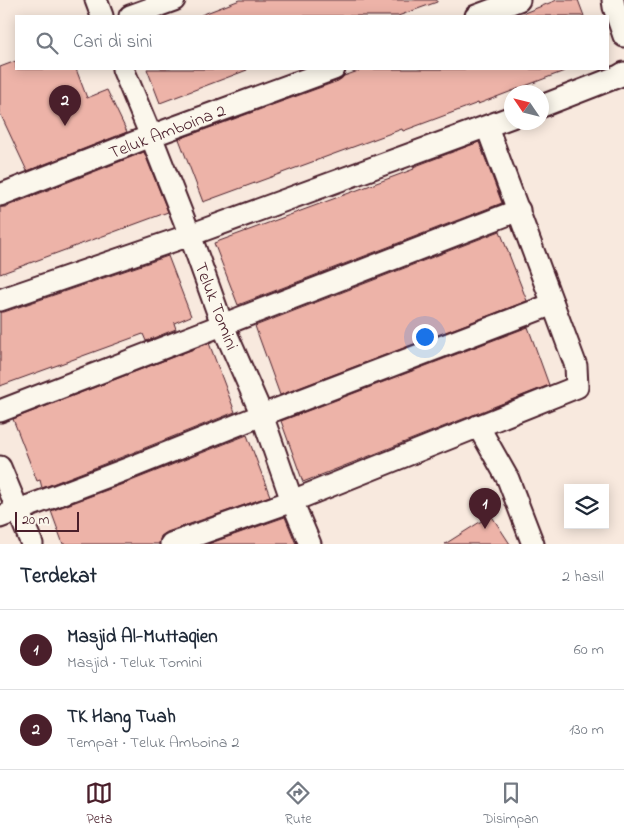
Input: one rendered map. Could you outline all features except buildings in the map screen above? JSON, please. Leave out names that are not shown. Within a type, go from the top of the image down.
[{"type":"street","points":[[96,0],[102,15]]},
{"type":"street","points":[[133,15],[174,0]]},
{"type":"street","points":[[479,15],[520,0]]},
{"type":"street","points":[[613,0],[624,36]]},
{"type":"street","name":"Teluk Tomini","points":[[123,70],[190,235],[222,324],[262,415],[292,501],[310,544]]},
{"type":"street","name":"Teluk Amboina 2","points":[[0,195],[151,136],[331,70]]},
{"type":"street","points":[[549,103],[624,73]]},
{"type":"street","points":[[0,300],[190,235],[504,120]]},
{"type":"street","points":[[170,544],[292,501],[577,387],[576,366],[487,127]]},
{"type":"street","points":[[0,411],[519,210]]},
{"type":"street","points":[[9,513],[553,304]]},
{"type":"street","points":[[478,426],[508,479],[533,544]]},
{"type":"street","points":[[0,467],[9,513],[32,544]]},
{"type":"place","name":"TK Hang Tuah","points":[[65,126]]},
{"type":"place","name":"Masjid Al-Muttaqien","points":[[485,529]]}]
